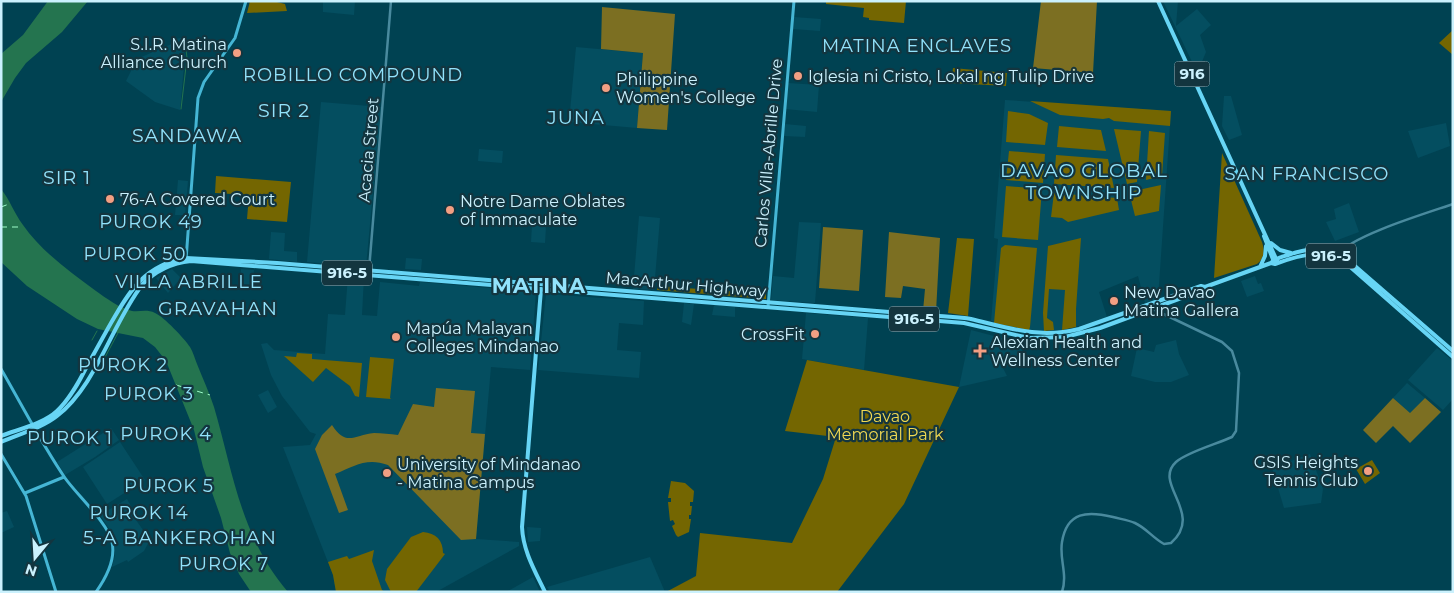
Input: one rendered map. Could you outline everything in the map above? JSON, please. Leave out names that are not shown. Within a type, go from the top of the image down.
[{"type":"main road","points":[[186,260],[198,98],[204,82],[233,41],[246,1]]},
{"type":"main road","name":"Carlos Villa-Abrille Drive","points":[[768,305],[794,1]]},
{"type":"main road","name":"916","points":[[1158,1],[1263,231],[1275,262]]},
{"type":"main road","points":[[1267,241],[1280,250],[1293,254]]},
{"type":"main road","points":[[1260,267],[1266,254],[1267,241]]},
{"type":"main road","name":"MacArthur Highway","points":[[1275,262],[1306,249],[1315,248],[1339,254],[1453,351]]},
{"type":"main road","name":"MacArthur Highway","points":[[34,426],[47,423],[60,414],[81,389],[139,289],[151,276],[164,268],[186,260],[541,286],[906,316],[965,318],[1035,334],[1064,332],[1099,325],[1201,286],[1205,287],[1275,262],[1303,255],[1329,255],[1340,260],[1453,357]]},
{"type":"main road","name":"MacArthur Highway","points":[[34,426],[48,418],[61,407],[134,286],[148,272],[166,263],[186,260],[369,270],[423,277]]},
{"type":"main road","points":[[541,286],[522,527],[523,543],[545,592]]},
{"type":"main road","points":[[1,369],[64,477],[103,525],[112,542],[113,553],[110,566],[96,592]]},
{"type":"main road","points":[[1,436],[34,426]]},
{"type":"main road","points":[[1,442],[34,426]]},
{"type":"main road","points":[[1,454],[25,493],[56,592]]},
{"type":"main road","points":[[25,493],[64,477]]},
{"type":"street","name":"Acacia Street","points":[[369,270],[391,1]]},
{"type":"street","points":[[1339,254],[1346,246],[1380,230],[1453,204]]},
{"type":"street","points":[[1062,592],[1065,580],[1062,545],[1063,537],[1070,523],[1082,514],[1094,513],[1135,523],[1164,544],[1171,543],[1183,526],[1184,519],[1173,490],[1170,473],[1175,463],[1233,436],[1236,429],[1239,368],[1232,351],[1222,342],[1157,312],[1152,306]]},
{"type":"shaded area","points":[[48,1],[88,1],[62,32],[26,63],[1,102],[1,54],[23,35]]},
{"type":"shaded area","points":[[323,1],[355,1],[354,15],[323,12]]},
{"type":"shaded area","points":[[1041,1],[1097,1],[1093,73],[1033,68]]},
{"type":"shaded area","points":[[1163,1],[1178,1],[1176,26],[1197,9],[1211,25],[1200,35],[1206,52],[1201,64],[1194,66]]},
{"type":"shaded area","points":[[602,7],[675,14],[667,130],[637,128],[643,53],[601,49]]},
{"type":"shaded area","points":[[794,17],[821,19],[820,31],[793,29]]},
{"type":"shaded area","points":[[181,38],[185,55],[180,110],[155,102],[126,81],[137,59],[176,42],[175,39]]},
{"type":"shaded area","name":"Philippine Women's College","points":[[576,47],[643,53],[637,128],[569,122]]},
{"type":"shaded area","points":[[788,83],[819,85],[817,112],[785,109]]},
{"type":"shaded area","points":[[1224,96],[1231,96],[1242,135],[1229,140],[1222,126]]},
{"type":"shaded area","points":[[1005,100],[1171,111],[1158,299],[1145,303],[1138,276],[1099,292],[1107,317],[1087,324],[1062,330],[1044,331],[1021,329],[991,321],[998,239],[994,238]]},
{"type":"shaded area","points":[[321,102],[381,107],[366,267],[307,262]]},
{"type":"shaded area","points":[[1446,123],[1450,146],[1418,158],[1408,131]]},
{"type":"shaded area","points":[[785,124],[806,126],[805,137],[784,136]]},
{"type":"shaded area","points":[[479,149],[503,151],[502,163],[478,161]]},
{"type":"shaded area","points":[[178,180],[188,181],[185,215],[175,215]]},
{"type":"shaded area","points":[[1,189],[30,235],[56,261],[108,300],[127,310],[149,311],[159,315],[174,328],[190,347],[214,407],[233,480],[249,527],[272,571],[288,592],[251,592],[239,574],[230,553],[221,518],[203,467],[194,430],[166,361],[155,347],[143,338],[98,329],[77,319],[27,286],[1,262]]},
{"type":"shaded area","points":[[1349,203],[1359,232],[1335,241],[1326,222],[1336,219],[1334,209]]},
{"type":"shaded area","points":[[639,216],[660,218],[654,290],[633,289]]},
{"type":"shaded area","points":[[799,222],[821,223],[815,303],[771,300],[773,276],[794,278]]},
{"type":"shaded area","points":[[532,225],[546,227],[545,243],[531,242]]},
{"type":"shaded area","points":[[823,227],[863,230],[859,291],[819,288]]},
{"type":"shaded area","points":[[271,232],[285,233],[284,251],[297,252],[297,262],[269,259]]},
{"type":"shaded area","points":[[889,232],[940,238],[936,312],[923,311],[925,289],[903,286],[901,298],[885,297]]},
{"type":"shaded area","points":[[406,258],[422,259],[421,270],[405,269]]},
{"type":"shaded area","points":[[172,269],[181,278],[168,293],[156,278]]},
{"type":"shaded area","points":[[241,269],[254,270],[252,285],[240,284]]},
{"type":"shaded area","name":"University of Mindanao - Matina Campus","points":[[348,276],[364,277],[362,315],[377,316],[380,282],[419,286],[420,282],[536,292],[530,370],[491,367],[476,539],[519,542],[519,546],[436,592],[336,592],[333,575],[283,447],[310,445],[316,434],[310,432],[282,396],[271,375],[261,344],[267,343],[274,350],[325,354],[328,314],[345,315]]},
{"type":"shaded area","points":[[1255,276],[1258,284],[1261,283],[1264,291],[1247,297],[1241,281]]},
{"type":"shaded area","points":[[546,294],[644,301],[643,325],[619,323],[617,350],[641,352],[639,378],[538,370]]},
{"type":"shaded area","points":[[684,303],[694,304],[691,325],[682,322]]},
{"type":"shaded area","points":[[714,305],[735,307],[735,317],[712,315]]},
{"type":"shaded area","points":[[806,313],[868,318],[864,370],[802,359]]},
{"type":"shaded area","name":"Alexian Health and Wellness Center","points":[[971,330],[1021,343],[1023,361],[1003,368],[1007,376],[959,387]]},
{"type":"shaded area","points":[[1176,340],[1179,354],[1189,375],[1171,382],[1155,382],[1131,376],[1137,348],[1154,352],[1156,345]]},
{"type":"shaded area","points":[[1437,348],[1453,361],[1453,399],[1443,410],[1408,380]]},
{"type":"shaded area","points":[[1407,383],[1425,398],[1410,414],[1393,398]]},
{"type":"shaded area","points":[[436,388],[475,391],[471,433],[485,434],[476,539],[461,540],[388,465],[380,463],[367,462],[335,474],[348,510],[339,513],[315,449],[322,435],[332,425],[337,432],[346,438],[374,433],[398,435],[413,404],[434,407]]},
{"type":"shaded area","points":[[268,390],[277,407],[268,413],[258,395]]},
{"type":"shaded area","points":[[1393,398],[1410,413],[1425,398],[1441,412],[1410,443],[1393,426],[1376,443],[1363,430]]},
{"type":"shaded area","points":[[111,428],[119,440],[65,475],[57,462]]},
{"type":"shaded area","points":[[120,442],[145,480],[107,504],[83,467]]},
{"type":"shaded area","points":[[1310,454],[1323,489],[1321,503],[1284,508],[1272,468]]},
{"type":"shaded area","points":[[127,499],[134,511],[131,513],[150,540],[144,551],[128,562],[127,560],[112,567],[115,555],[115,538],[100,515]]},
{"type":"shaded area","points":[[7,511],[14,527],[1,533],[1,513]]},
{"type":"shaded area","points":[[527,527],[541,528],[540,541],[528,542]]},
{"type":"shaded area","points":[[650,557],[665,592],[550,592],[547,587]]},
{"type":"shaded area","points":[[533,577],[540,592],[506,592]]},
{"type":"green space","points":[[250,1],[273,1],[285,4],[287,11],[247,13]]},
{"type":"green space","points":[[826,1],[906,1],[904,23],[869,20],[869,18],[863,17],[864,8],[826,4]]},
{"type":"green space","points":[[1453,30],[1453,55],[1439,43]]},
{"type":"green space","points":[[953,68],[1007,73],[1006,86],[951,83]]},
{"type":"green space","points":[[1030,101],[1171,111],[1170,126],[1114,121],[1109,118],[1060,115]]},
{"type":"green space","points":[[1008,111],[1029,114],[1048,123],[1045,145],[1006,142]]},
{"type":"green space","points":[[1059,126],[1101,130],[1106,151],[1057,147]]},
{"type":"green space","points":[[1114,129],[1141,131],[1137,182],[1127,184]]},
{"type":"green space","points":[[1149,131],[1165,133],[1162,176],[1146,180]]},
{"type":"green space","points":[[1009,151],[1045,154],[1043,183],[1006,180]]},
{"type":"green space","points":[[1222,153],[1262,242],[1264,252],[1257,264],[1214,278]]},
{"type":"green space","points":[[1056,155],[1108,159],[1114,188],[1054,184]]},
{"type":"green space","points":[[216,176],[291,182],[287,222],[247,219],[249,195],[215,193]]},
{"type":"green space","points":[[1161,185],[1159,211],[1135,216],[1129,192]]},
{"type":"green space","points":[[1006,186],[1042,189],[1038,240],[1002,237]]},
{"type":"green space","points":[[1054,193],[1117,198],[1119,210],[1068,222],[1062,218],[1051,217]]},
{"type":"green space","points":[[957,238],[974,239],[968,316],[948,313]]},
{"type":"green space","points":[[1081,238],[1076,327],[1062,330],[1065,290],[1049,289],[1047,318],[1053,322],[1054,330],[1044,331],[1043,313],[1048,246]]},
{"type":"green space","points":[[1005,245],[1037,248],[1029,330],[994,323],[1001,248]]},
{"type":"green space","points":[[658,286],[766,294],[766,299],[657,290]]},
{"type":"green space","points":[[297,353],[312,354],[312,359],[362,363],[359,397],[355,396],[350,386],[326,368],[313,382],[284,356],[296,357]]},
{"type":"green space","points":[[370,357],[394,359],[391,399],[366,397]]},
{"type":"green space","name":"Davao Memorial Park","points":[[807,360],[959,387],[904,504],[837,592],[666,592],[696,576],[700,533],[792,543],[823,479],[836,437],[785,431]]},
{"type":"green space","name":"GSIS Heights Tennis Club","points":[[1372,460],[1380,473],[1365,484],[1356,469]]},
{"type":"green space","points":[[671,481],[685,483],[694,491],[693,502],[690,502],[690,506],[692,506],[691,515],[689,515],[689,519],[691,519],[689,532],[678,537],[672,526],[675,524],[673,520],[670,521],[668,502],[671,502],[671,498],[668,498]]},
{"type":"green space","points":[[423,532],[438,538],[445,554],[416,592],[391,592],[385,580],[387,569],[411,537]]},
{"type":"green space","points":[[374,550],[372,561],[382,590],[385,592],[336,592],[328,562],[347,556],[349,559]]},
{"type":"waterway","points":[[181,109],[187,58],[185,41]]},
{"type":"waterway","points":[[92,340],[97,331]]},
{"type":"waterway","points":[[103,361],[118,333]]},
{"type":"ferry route","points":[[1,207],[9,204]]},
{"type":"ferry route","points":[[1,227],[21,227]]},
{"type":"ferry route","points":[[176,385],[210,395]]},
{"type":"place","name":"S.I.R. Matina Alliance Church","points":[[237,53]]},
{"type":"place","name":"Iglesia ni Cristo, Lokal ng Tulip Drive","points":[[798,76]]},
{"type":"place","name":"Philippine Women's College","points":[[606,88]]},
{"type":"place","name":"76-A Covered Court","points":[[110,199]]},
{"type":"place","name":"Notre Dame Oblates of Immaculate","points":[[450,210]]},
{"type":"place","name":"New Davao Matina Gallera","points":[[1114,301]]},
{"type":"place","name":"CrossFit","points":[[815,334]]},
{"type":"place","name":"Mapúa Malayan Colleges Mindanao","points":[[396,337]]},
{"type":"place","name":"Alexian Health and Wellness Center","points":[[980,351]]},
{"type":"place","name":"GSIS Heights Tennis Club","points":[[1368,471]]},
{"type":"place","name":"University of Mindanao - Matina Campus","points":[[387,473]]},
{"type":"district","name":"MATINA ENCLAVES","points":[[917,46]]},
{"type":"district","name":"ROBILLO COMPOUND","points":[[353,75]]},
{"type":"district","name":"SIR 2","points":[[284,110]]},
{"type":"district","name":"JUNA","points":[[576,117]]},
{"type":"district","name":"SANDAWA","points":[[187,135]]},
{"type":"district","name":"SAN FRANCISCO","points":[[1307,174]]},
{"type":"district","name":"SIR 1","points":[[67,177]]},
{"type":"district","name":"DAVAO GLOBAL TOWNSHIP","points":[[1084,181]]},
{"type":"district","name":"PUROK 49","points":[[151,222]]},
{"type":"district","name":"PUROK 50","points":[[135,254]]},
{"type":"district","name":"VILLA ABRILLE","points":[[189,282]]},
{"type":"district","name":"MATINA","points":[[539,286]]},
{"type":"district","name":"GRAVAHAN","points":[[218,308]]},
{"type":"district","name":"PUROK 2","points":[[123,365]]},
{"type":"district","name":"PUROK 3","points":[[149,394]]},
{"type":"district","name":"PUROK 4","points":[[166,434]]},
{"type":"district","name":"PUROK 1","points":[[70,438]]},
{"type":"district","name":"PUROK 5","points":[[169,486]]},
{"type":"district","name":"PUROK 14","points":[[139,513]]},
{"type":"district","name":"5-A BANKEROHAN","points":[[180,537]]},
{"type":"district","name":"PUROK 7","points":[[224,564]]}]
